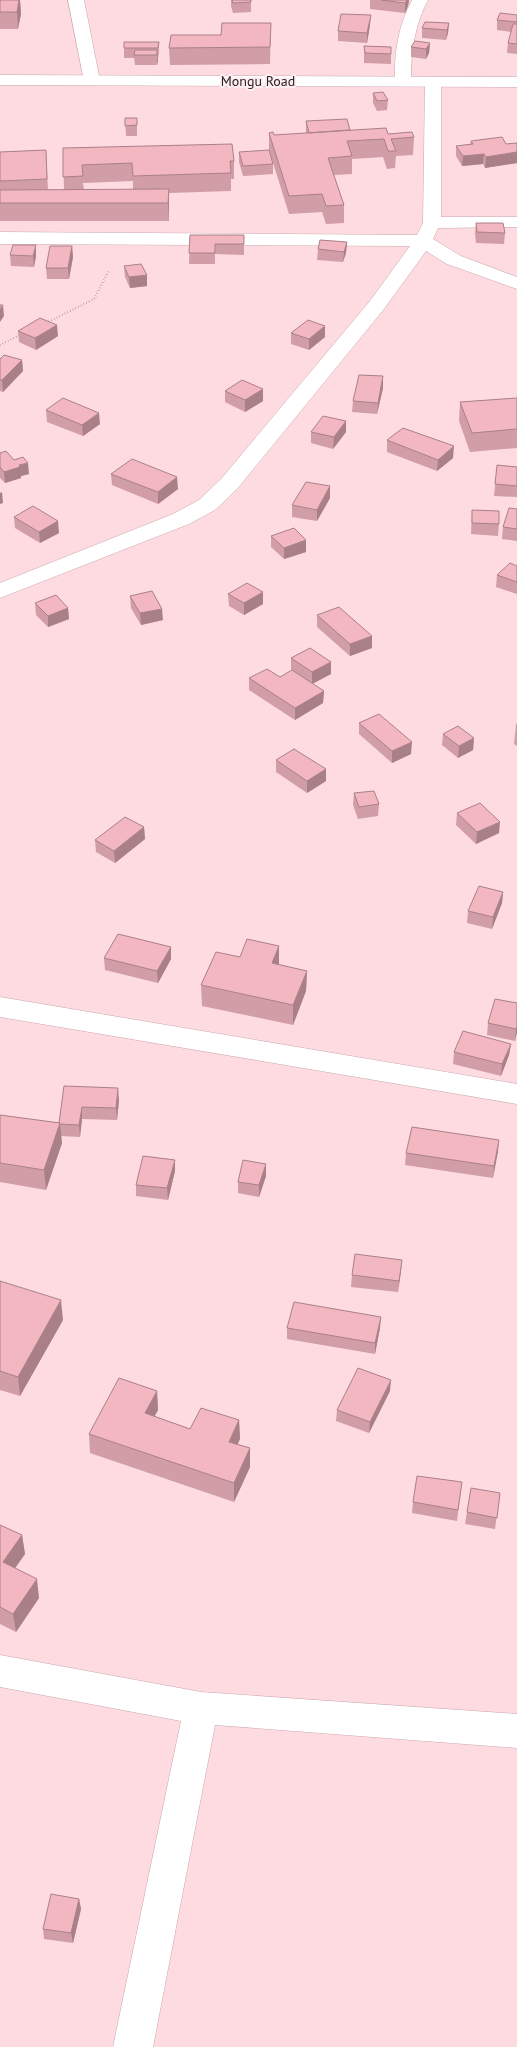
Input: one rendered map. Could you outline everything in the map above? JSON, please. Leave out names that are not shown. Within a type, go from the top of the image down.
[{"type":"street","points":[[76,0],[92,81]]},
{"type":"street","points":[[403,82],[402,52],[404,35],[420,0]]},
{"type":"street","name":"Mongu Road","points":[[0,80],[517,82]]},
{"type":"street","points":[[0,591],[181,519],[207,505],[229,484],[377,305],[428,232],[433,82]]},
{"type":"street","points":[[0,238],[125,238],[428,232],[517,222]]},
{"type":"street","points":[[428,232],[454,260],[517,283]]},
{"type":"street","points":[[0,1007],[517,1094]]},
{"type":"street","points":[[0,1672],[201,1708],[517,1731]]},
{"type":"street","points":[[134,2047],[201,1708]]},
{"type":"path","points":[[43,324],[94,299],[125,238]]},
{"type":"path","points":[[0,344],[26,332]]},
{"type":"building","points":[[0,0],[19,0],[17,12],[0,12]]},
{"type":"building","points":[[232,0],[251,0],[251,2],[233,3]]},
{"type":"building","points":[[381,0],[407,0],[405,3]]},
{"type":"building","points":[[500,13],[517,15],[517,22],[497,20]]},
{"type":"building","points":[[341,14],[371,15],[367,33],[338,31]]},
{"type":"building","points":[[425,22],[449,23],[447,30],[422,28]]},
{"type":"building","points":[[222,23],[271,23],[270,47],[169,48],[171,35],[221,35]]},
{"type":"building","points":[[513,24],[517,24],[517,44],[508,43]]},
{"type":"building","points":[[415,41],[430,43],[426,49],[411,47]]},
{"type":"building","points":[[124,42],[159,42],[158,48],[124,48]]},
{"type":"building","points":[[364,46],[391,47],[391,54],[365,53]]},
{"type":"building","points":[[135,50],[157,50],[157,55],[134,55]]},
{"type":"building","points":[[383,92],[388,100],[377,101],[373,93]]},
{"type":"building","points":[[125,118],[137,118],[137,125],[125,126]]},
{"type":"building","points":[[347,119],[350,130],[309,133],[306,121]]},
{"type":"building","points":[[386,128],[388,134],[412,132],[414,137],[391,139],[396,151],[388,151],[384,139],[347,141],[352,156],[328,158],[344,205],[326,206],[322,194],[289,196],[269,133],[273,132],[274,135]]},
{"type":"building","points":[[502,137],[506,144],[517,143],[517,152],[486,157],[484,154],[463,156],[456,146],[473,144],[471,141]]},
{"type":"building","points":[[232,144],[234,161],[230,161],[231,173],[133,176],[132,163],[82,165],[83,176],[63,177],[63,148]]},
{"type":"building","points":[[46,150],[47,179],[0,181],[0,152]]},
{"type":"building","points":[[269,150],[273,164],[243,166],[239,152]]},
{"type":"building","points":[[169,189],[168,203],[0,203],[0,190]]},
{"type":"building","points":[[476,223],[503,223],[505,233],[477,232]]},
{"type":"building","points":[[190,235],[244,235],[244,244],[215,244],[215,253],[189,253]]},
{"type":"building","points":[[320,240],[347,242],[344,252],[318,249]]},
{"type":"building","points":[[13,245],[36,245],[33,256],[10,255]]},
{"type":"building","points":[[50,246],[72,246],[68,268],[46,268]]},
{"type":"building","points":[[141,264],[147,275],[129,277],[124,266]]},
{"type":"building","points":[[40,318],[57,325],[35,338],[18,331]]},
{"type":"building","points":[[308,320],[325,326],[309,339],[291,333]]},
{"type":"building","points":[[4,355],[22,360],[0,380],[0,359]]},
{"type":"building","points":[[359,375],[383,376],[378,403],[353,401]]},
{"type":"building","points":[[242,380],[263,389],[245,400],[225,391]]},
{"type":"building","points":[[63,398],[99,413],[82,425],[46,410]]},
{"type":"building","points":[[517,398],[517,429],[472,433],[460,402]]},
{"type":"building","points":[[323,416],[346,421],[334,437],[311,432]]},
{"type":"building","points":[[403,428],[454,446],[438,460],[387,440]]},
{"type":"building","points":[[6,451],[14,460],[23,457],[28,463],[4,472],[0,467],[0,453]]},
{"type":"building","points":[[132,459],[177,477],[158,492],[111,474]]},
{"type":"building","points":[[497,465],[517,467],[517,486],[495,484]]},
{"type":"building","points":[[306,482],[330,486],[317,510],[292,505]]},
{"type":"building","points":[[33,506],[58,521],[39,532],[14,517]]},
{"type":"building","points":[[509,508],[517,509],[517,529],[503,527]]},
{"type":"building","points":[[472,510],[499,511],[499,524],[472,523]]},
{"type":"building","points":[[294,528],[306,540],[284,548],[271,536]]},
{"type":"building","points":[[510,563],[517,566],[517,582],[497,575]]},
{"type":"building","points":[[247,583],[263,592],[244,603],[228,594]]},
{"type":"building","points":[[152,591],[162,609],[140,613],[130,596]]},
{"type":"building","points":[[56,595],[68,608],[48,616],[35,603]]},
{"type":"building","points":[[339,607],[372,636],[350,644],[317,615]]},
{"type":"building","points":[[310,648],[331,662],[312,672],[291,658]]},
{"type":"building","points":[[267,669],[280,677],[292,670],[324,691],[295,708],[249,678]]},
{"type":"building","points":[[379,714],[412,742],[392,751],[359,723]]},
{"type":"building","points":[[458,726],[474,738],[459,746],[443,734]]},
{"type":"building","points":[[294,749],[326,769],[307,781],[276,760]]},
{"type":"building","points":[[374,791],[379,804],[359,807],[354,793]]},
{"type":"building","points":[[480,803],[500,822],[477,832],[457,813]]},
{"type":"building","points":[[125,817],[144,827],[114,851],[95,840]]},
{"type":"building","points":[[479,886],[503,892],[493,917],[468,911]]},
{"type":"building","points":[[118,934],[171,947],[157,971],[104,958]]},
{"type":"building","points":[[247,939],[279,946],[272,963],[307,971],[293,1005],[201,985],[216,952],[240,957]]},
{"type":"building","points":[[495,999],[517,1003],[516,1029],[488,1023]]},
{"type":"building","points":[[463,1031],[511,1044],[502,1064],[454,1052]]},
{"type":"building","points":[[64,1086],[118,1088],[116,1108],[82,1107],[79,1125],[59,1124]]},
{"type":"building","points":[[0,1115],[60,1123],[44,1170],[0,1163]]},
{"type":"building","points":[[412,1127],[499,1140],[494,1166],[406,1153]]},
{"type":"building","points":[[143,1156],[175,1160],[167,1188],[136,1185]]},
{"type":"building","points":[[243,1160],[266,1164],[259,1185],[238,1182]]},
{"type":"building","points":[[355,1254],[402,1260],[399,1281],[352,1275]]},
{"type":"building","points":[[0,1281],[61,1300],[18,1377],[0,1371]]},
{"type":"building","points":[[294,1302],[381,1317],[375,1343],[287,1328]]},
{"type":"building","points":[[358,1368],[391,1380],[370,1422],[337,1410]]},
{"type":"building","points":[[119,1378],[157,1391],[145,1413],[190,1429],[201,1408],[239,1420],[229,1442],[250,1448],[234,1483],[89,1434]]},
{"type":"building","points":[[417,1476],[462,1482],[458,1510],[413,1502]]},
{"type":"building","points":[[471,1488],[500,1493],[497,1518],[467,1512]]},
{"type":"building","points":[[0,1525],[22,1535],[3,1562],[37,1579],[13,1614],[0,1607]]},
{"type":"building","points":[[51,1894],[79,1899],[71,1933],[43,1929]]}]
